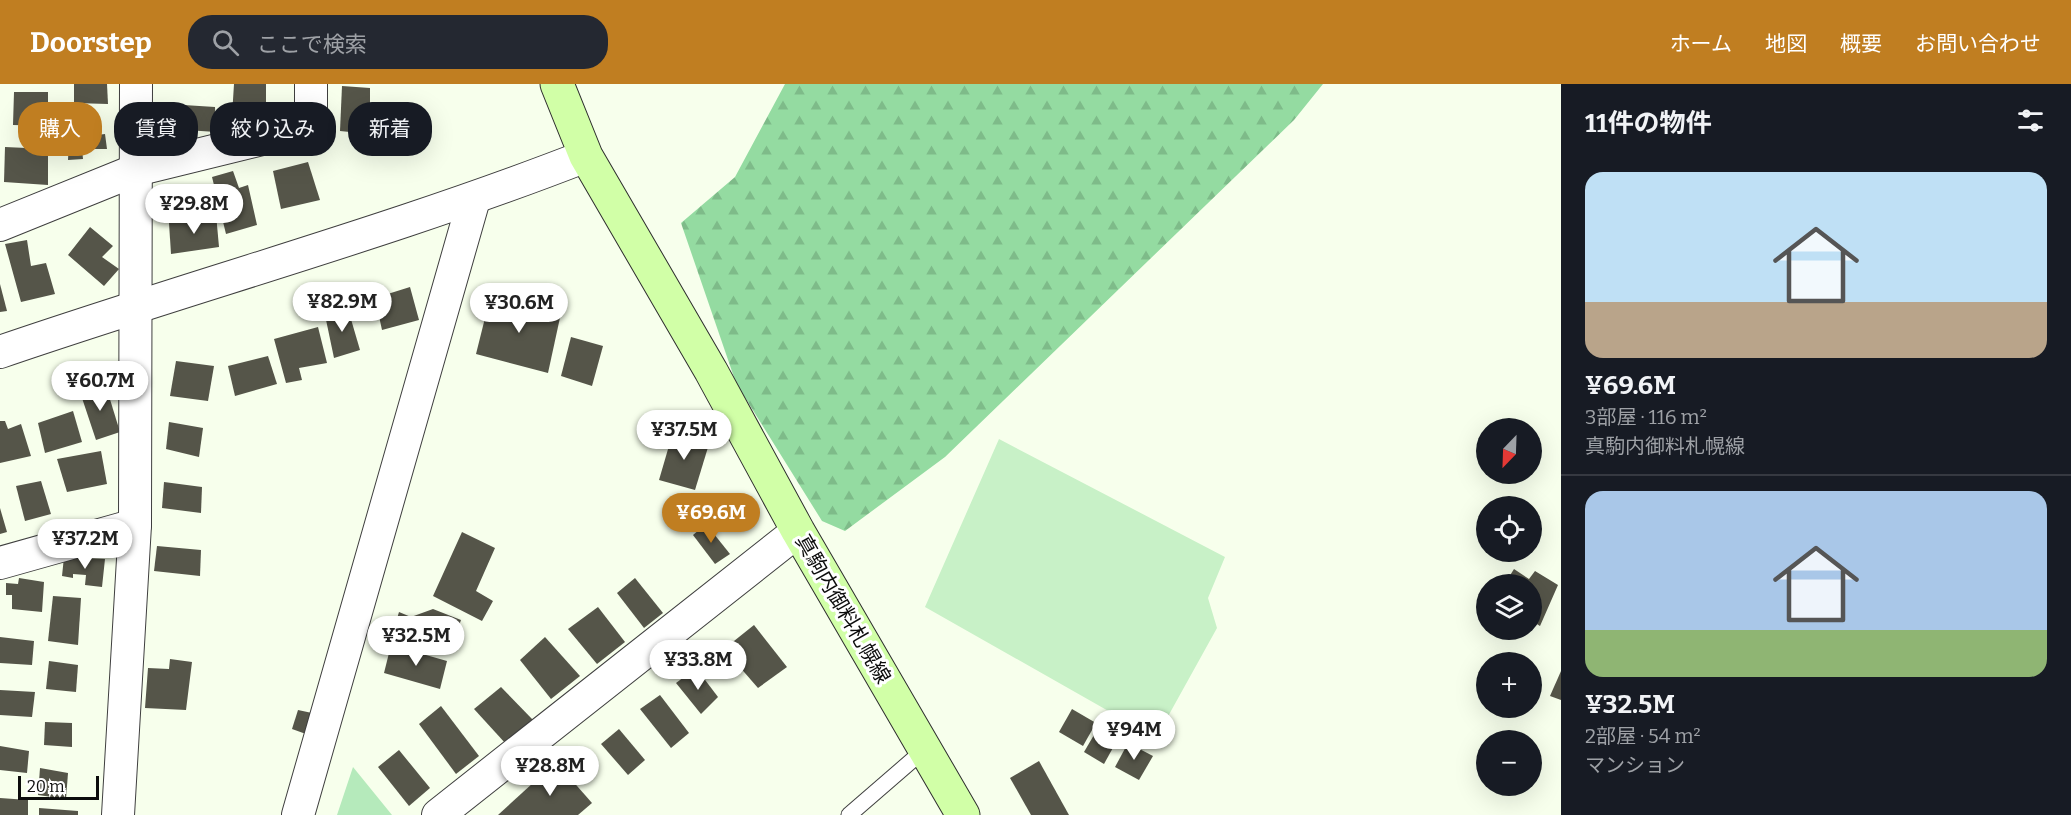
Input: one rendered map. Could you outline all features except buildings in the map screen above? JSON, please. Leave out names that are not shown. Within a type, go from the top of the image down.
[{"type":"main road","name":"真駒内御料札幌線","points":[[557,84],[586,156],[711,371],[798,531],[963,815]]},
{"type":"street","points":[[118,815],[135,525],[136,84]]},
{"type":"street","points":[[0,225],[136,170],[310,127],[311,84]]},
{"type":"street","points":[[0,352],[134,306],[474,199],[586,156]]},
{"type":"street","points":[[298,815],[474,199]]},
{"type":"street","points":[[0,563],[135,525]]},
{"type":"street","points":[[438,815],[798,531]]},
{"type":"lane","points":[[849,815],[924,750]]},
{"type":"green space","points":[[785,84],[1323,84],[1294,120],[945,457],[845,531],[822,521],[736,383],[681,223],[735,177]]},
{"type":"green space","points":[[999,439],[1225,557],[1208,598],[1217,628],[1156,738],[925,607]]},
{"type":"green space","points":[[353,767],[392,815],[337,815]]}]
